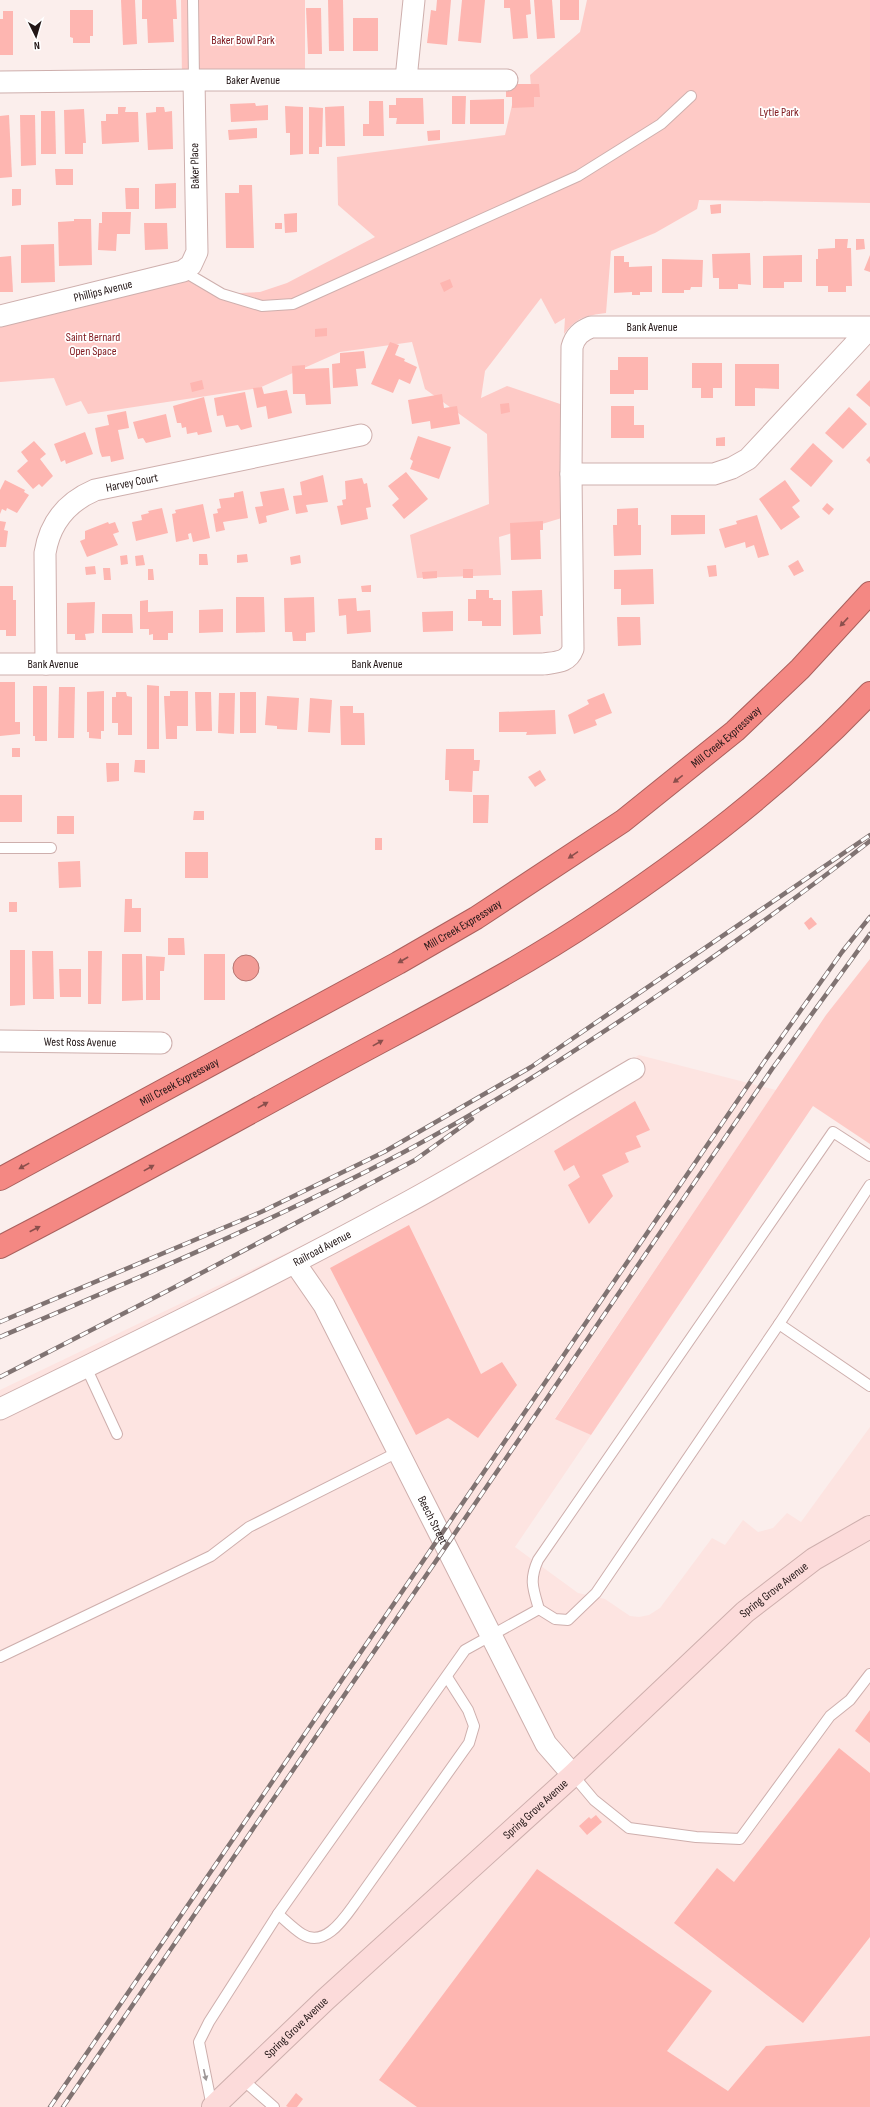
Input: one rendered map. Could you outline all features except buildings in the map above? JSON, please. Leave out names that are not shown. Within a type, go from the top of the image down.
[{"type":"highway","name":"Mill Creek Expressway","points":[[0,1179],[398,963],[476,918],[623,821],[735,731],[800,669],[870,593]]},
{"type":"highway","points":[[0,1247],[448,1005],[530,959],[596,918],[665,871],[761,796],[805,759],[870,693]]},
{"type":"main road","name":"Spring Grove Avenue","points":[[212,2107],[326,1999],[573,1775],[745,1612],[814,1559],[870,1527]]},
{"type":"street","points":[[406,79],[414,0]]},
{"type":"street","name":"Baker Avenue","points":[[0,82],[406,79],[507,80]]},
{"type":"street","name":"Baker Place","points":[[182,271],[191,265],[196,252],[194,80]]},
{"type":"street","name":"Phillips Avenue","points":[[0,316],[182,271]]},
{"type":"street","name":"Bank Avenue","points":[[0,664],[543,664],[560,662],[571,655],[573,649],[571,474],[572,347],[574,340],[581,331],[591,327],[870,328]]},
{"type":"street","name":"Bank Avenue","points":[[571,474],[714,474],[732,468],[748,459],[870,328]]},
{"type":"street","name":"Harvey Court","points":[[46,664],[45,553],[48,538],[53,524],[62,512],[82,495],[95,490],[361,435]]},
{"type":"street","name":"West Ross Avenue","points":[[0,1041],[160,1043]]},
{"type":"street","name":"Railroad Avenue","points":[[0,1409],[295,1263],[405,1204],[535,1129],[634,1069]]},
{"type":"street","name":"Beech Street","points":[[295,1263],[324,1305],[546,1744],[573,1775]]},
{"type":"lane","points":[[193,0],[194,80]]},
{"type":"lane","points":[[182,271],[222,294],[262,306],[293,304],[578,176],[661,124],[691,96]]},
{"type":"lane","points":[[0,848],[51,848]]},
{"type":"lane","points":[[870,1156],[833,1132],[538,1560],[532,1574],[533,1590],[539,1609],[555,1619],[568,1620],[596,1593],[779,1324],[870,1185]]},
{"type":"lane","points":[[779,1324],[869,1382]]},
{"type":"lane","points":[[86,1367],[117,1434]]},
{"type":"lane","points":[[0,1657],[211,1556],[250,1527],[398,1452]]},
{"type":"lane","points":[[212,2107],[199,2042],[208,2022],[278,1914],[465,1650],[492,1636],[513,1622],[539,1609]]},
{"type":"lane","points":[[573,1775],[594,1800],[629,1828],[696,1837],[740,1839],[830,1716],[850,1700],[870,1674]]},
{"type":"lane","points":[[278,1914],[304,1936],[320,1938],[337,1928],[374,1877],[469,1743],[474,1726],[468,1710],[447,1677]]},
{"type":"lane","points":[[242,2079],[274,2107]]},
{"type":"shaded area","points":[[246,955],[255,959],[259,968],[255,977],[246,981],[237,977],[233,968],[237,959]]},
{"type":"shaded area","points":[[639,1055],[776,1090],[555,1418],[591,1435],[515,1547],[578,1593],[605,1599],[630,1616],[639,1617],[649,1615],[660,1608],[712,1538],[725,1545],[743,1520],[758,1532],[773,1528],[787,1513],[801,1522],[870,1427],[870,2107],[0,2107],[0,1390],[355,1220]]},
{"type":"green space","name":"Baker Bowl Park","points":[[181,0],[305,0],[305,80],[182,80]]},
{"type":"green space","points":[[587,0],[870,0],[870,203],[699,200],[697,209],[655,233],[611,251],[606,313],[582,318],[573,324],[564,334],[565,318],[555,324],[541,298],[485,371],[481,398],[507,386],[566,406],[565,517],[499,537],[501,575],[417,578],[410,535],[489,504],[487,434],[425,389],[412,342],[340,352],[259,388],[88,414],[81,401],[66,406],[54,378],[0,382],[0,316],[183,271],[222,294],[260,292],[287,283],[375,237],[338,205],[337,157],[505,135],[512,105],[532,99],[530,75],[580,32]]},
{"type":"green space","points":[[870,959],[870,1144],[813,1106],[591,1435],[555,1419],[826,1015]]},
{"type":"railway","points":[[0,1322],[261,1212],[384,1152],[531,1067],[870,835]]},
{"type":"railway","points":[[0,1337],[153,1271],[305,1202],[404,1152],[472,1114],[506,1094],[638,1009],[771,916],[870,841]]},
{"type":"railway","points":[[50,2107],[764,1062],[842,952],[870,917]]},
{"type":"railway","points":[[63,2107],[772,1069],[870,934]]},
{"type":"railway","points":[[0,1377],[173,1288],[415,1160],[472,1119]]},
{"type":"park label","name":"Lytle Park","points":[[779,112]]},
{"type":"park label","name":"Saint Bernard Open Space","points":[[93,344]]}]
